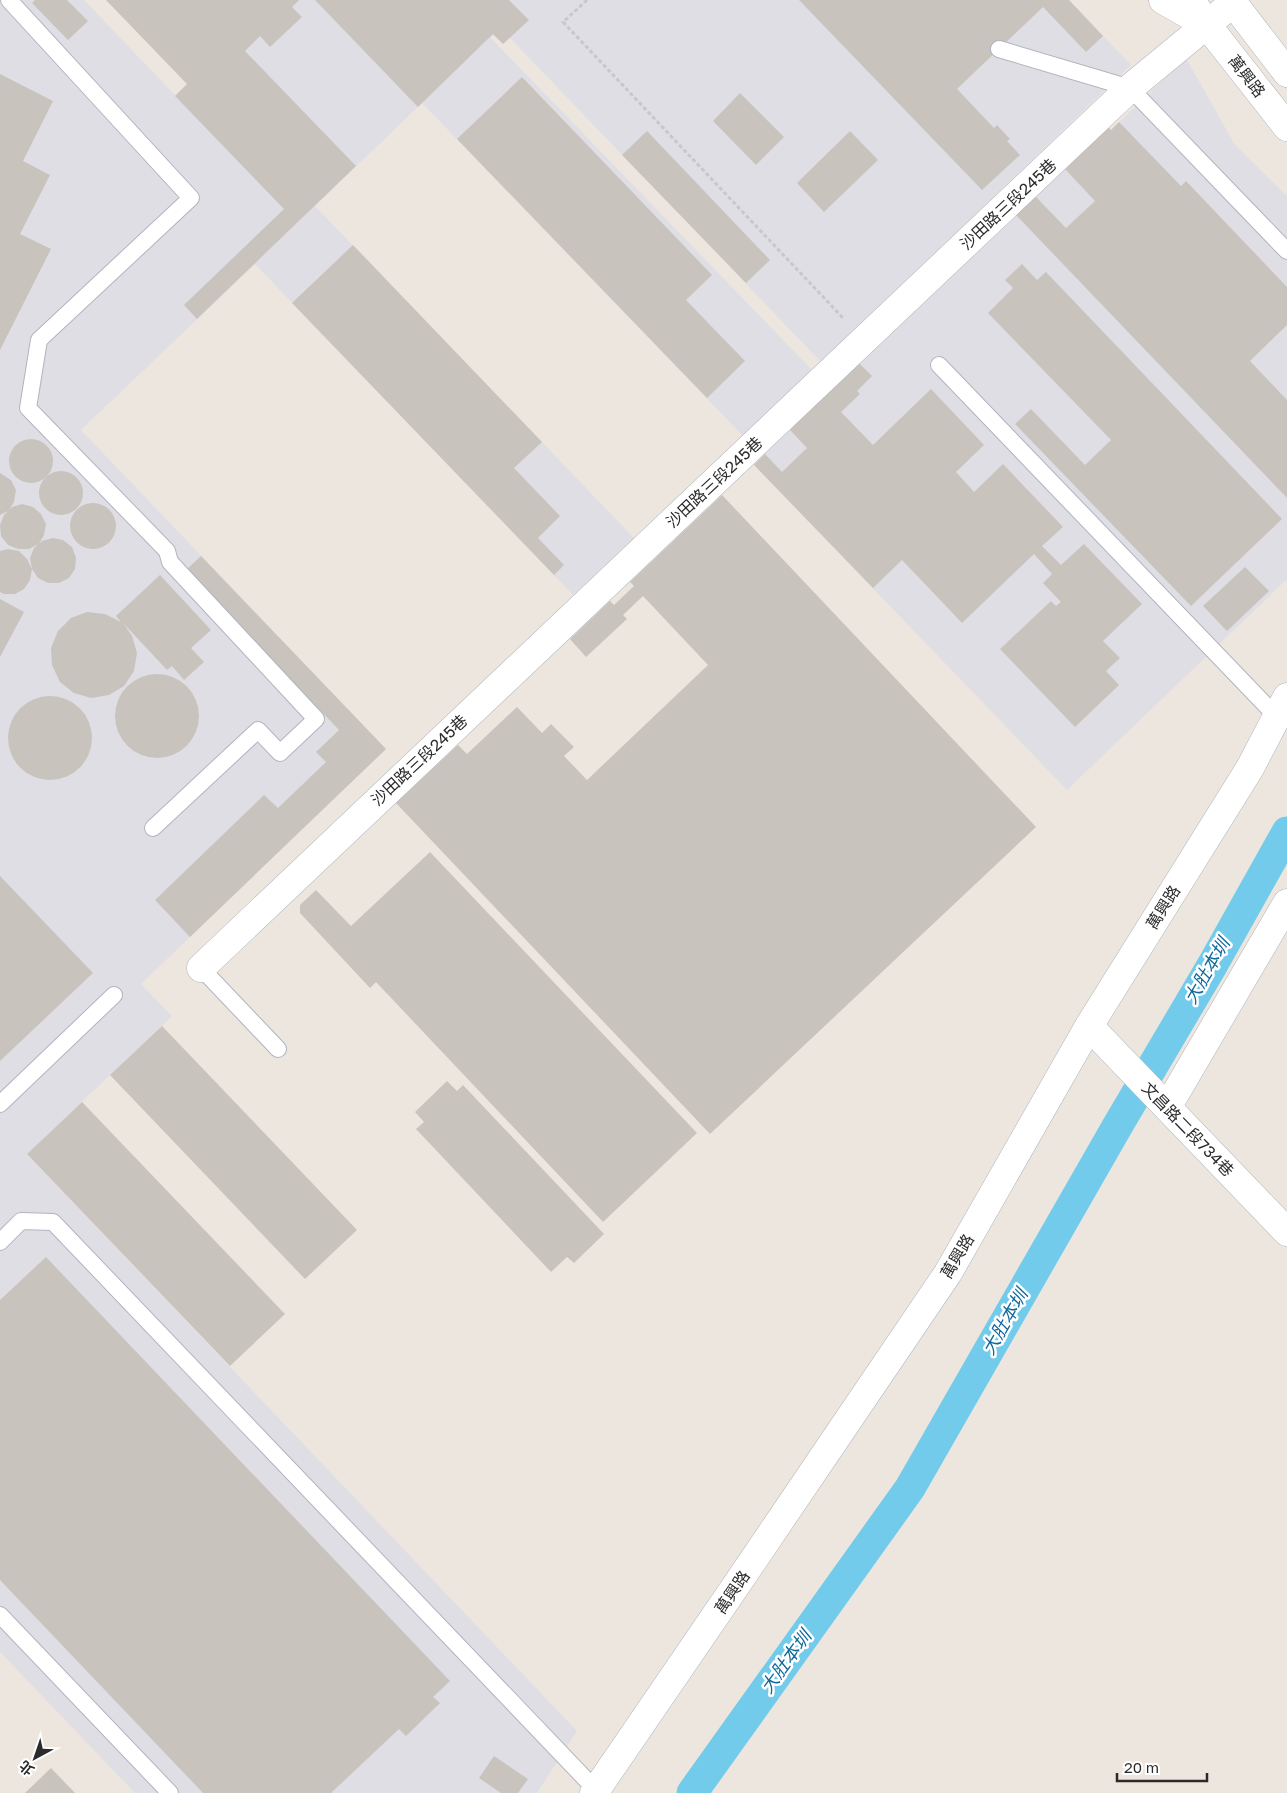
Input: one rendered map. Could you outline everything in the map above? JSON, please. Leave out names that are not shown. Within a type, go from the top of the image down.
[{"type":"street","name":"萬興路","points":[[1164,0],[1207,25]]},
{"type":"street","name":"萬興路","points":[[1191,0],[1207,25],[1287,127]]},
{"type":"street","name":"沙田路三段245巷","points":[[200,968],[1130,88],[1207,25],[1232,1]]},
{"type":"street","name":"萬興路","points":[[1232,1],[1287,72]]},
{"type":"street","name":"萬興路","points":[[595,1791],[948,1273],[1089,1026],[1250,768],[1282,707]]},
{"type":"street","points":[[1168,1106],[1287,903]]},
{"type":"street","name":"文昌路二段734巷","points":[[1089,1026],[1286,1230]]},
{"type":"lane","points":[[9,0],[191,198],[39,340],[28,408],[167,551],[170,562],[316,719],[280,753],[258,730],[152,828]]},
{"type":"lane","points":[[999,49],[1130,88],[1287,251]]},
{"type":"lane","points":[[938,365],[1282,707]]},
{"type":"lane","points":[[200,968],[278,1049]]},
{"type":"lane","points":[[0,1104],[114,995]]},
{"type":"lane","points":[[0,1242],[21,1221],[54,1222],[595,1791]]},
{"type":"lane","points":[[0,1615],[170,1793]]},
{"type":"path","points":[[586,0],[563,22],[864,340]]},
{"type":"shaded area","points":[[0,0],[84,0],[175,95],[187,84],[106,0],[1069,0],[1131,65],[821,362],[510,38],[503,44],[493,35],[491,38],[813,371],[744,437],[422,103],[315,206],[634,538],[573,595],[255,264],[81,430],[386,749],[141,984],[172,1016],[27,1154],[577,1731],[537,1793],[135,1793],[0,1652]]},
{"type":"shaded area","points":[[1186,58],[1235,145],[1287,196],[1287,579],[1067,790],[754,465],[1107,126],[1111,130]]},
{"type":"building","points":[[35,0],[67,0],[88,21],[68,40],[32,3]]},
{"type":"building","points":[[106,0],[299,0],[292,7],[302,17],[270,47],[260,36],[245,51],[356,166],[197,319],[184,305],[284,209],[175,96],[187,84]]},
{"type":"building","points":[[315,0],[509,0],[529,20],[503,44],[493,34],[418,107]]},
{"type":"building","points":[[799,0],[1069,0],[1103,36],[1086,52],[1043,7],[957,89],[994,128],[997,125],[1010,139],[1007,141],[1020,155],[982,190]]},
{"type":"building","points":[[0,74],[53,101],[23,161],[50,175],[20,234],[51,249],[0,350]]},
{"type":"building","points":[[522,77],[712,275],[686,300],[745,361],[707,398],[457,139]]},
{"type":"building","points":[[740,93],[784,137],[756,165],[713,121]]},
{"type":"building","points":[[1119,122],[1181,186],[1186,181],[1287,287],[1287,325],[1250,361],[1287,400],[1287,498],[1015,214],[1035,196],[1066,228],[1095,201],[1064,168],[1107,126],[1111,130]]},
{"type":"building","points":[[647,131],[770,260],[746,283],[622,155]]},
{"type":"building","points":[[850,131],[878,160],[824,212],[797,183]]},
{"type":"building","points":[[353,245],[542,442],[514,468],[560,516],[538,538],[564,565],[554,575],[292,303]]},
{"type":"building","points":[[1022,264],[1037,280],[1046,272],[1282,519],[1191,606],[1015,424],[1031,409],[1085,465],[1111,440],[988,313],[1013,288],[1005,280]]},
{"type":"building","points":[[859,363],[872,376],[857,391],[860,394],[841,412],[873,445],[931,389],[984,445],[956,472],[974,492],[1003,464],[1063,527],[1042,546],[1061,565],[1084,544],[1142,604],[1103,641],[1120,658],[1106,671],[1119,685],[1075,727],[1000,649],[1051,601],[1056,606],[1061,602],[1043,583],[1052,574],[1034,554],[962,623],[902,560],[873,588],[754,465],[765,454],[782,472],[807,448],[790,430]]},
{"type":"building","points":[[35,439],[47,445],[52,452],[52,470],[47,477],[40,482],[27,483],[19,480],[12,473],[9,457],[12,449],[19,442]]},
{"type":"building","points":[[65,471],[77,477],[82,484],[82,502],[77,509],[70,514],[57,515],[49,512],[42,505],[39,489],[42,481],[49,474]]},
{"type":"building","points":[[0,473],[11,480],[16,490],[14,502],[9,510],[22,504],[33,507],[41,514],[46,524],[44,535],[39,544],[42,541],[53,538],[63,540],[72,547],[76,558],[75,569],[69,578],[59,583],[48,583],[38,578],[32,569],[30,558],[38,544],[29,549],[18,549],[8,545],[1,536],[0,525],[8,511],[0,515]]},
{"type":"building","points":[[722,495],[1036,827],[710,1134],[396,803],[458,745],[467,754],[517,707],[542,733],[551,724],[574,747],[564,756],[587,780],[708,665],[643,596],[623,615],[627,619],[586,657],[570,639],[610,601],[614,605],[634,586],[630,582]]},
{"type":"building","points":[[93,503],[106,507],[112,513],[116,526],[112,539],[106,545],[93,549],[80,545],[74,539],[70,526],[74,513],[80,507]]},
{"type":"building","points":[[8,549],[19,551],[27,559],[32,569],[30,580],[24,589],[15,594],[0,592],[0,551]]},
{"type":"building","points":[[201,556],[386,749],[190,937],[155,900],[264,795],[278,808],[326,762],[316,752],[339,730],[186,570]]},
{"type":"building","points":[[1245,567],[1269,591],[1227,631],[1203,606]]},
{"type":"building","points":[[160,575],[211,630],[191,648],[204,662],[184,680],[172,666],[167,670],[124,624],[132,636],[137,653],[134,671],[124,686],[109,695],[91,698],[74,693],[60,682],[52,665],[51,648],[58,631],[71,618],[87,612],[105,614],[121,622],[116,616]]},
{"type":"building","points":[[0,599],[24,612],[0,657]]},
{"type":"building","points":[[149,674],[165,674],[181,681],[192,692],[199,708],[196,732],[187,746],[181,751],[165,758],[149,758],[133,751],[122,740],[115,724],[115,708],[122,692],[133,681]]},
{"type":"building","points":[[42,696],[58,696],[74,703],[85,714],[92,730],[89,754],[80,768],[74,773],[58,780],[42,780],[26,773],[15,762],[8,746],[8,730],[15,714],[26,703]]},
{"type":"building","points":[[430,852],[697,1133],[603,1222],[376,982],[370,988],[300,913],[300,905],[316,890],[351,926]]},
{"type":"building","points":[[0,876],[93,973],[0,1061]]},
{"type":"building","points":[[162,1026],[357,1230],[305,1279],[110,1075]]},
{"type":"building","points":[[447,1081],[457,1091],[463,1085],[604,1234],[574,1263],[567,1257],[551,1272],[416,1129],[424,1122],[415,1112]]},
{"type":"building","points":[[82,1102],[285,1314],[230,1366],[27,1154]]},
{"type":"building","points":[[46,1257],[450,1681],[433,1697],[440,1703],[406,1736],[399,1729],[331,1793],[203,1793],[0,1580],[0,1300]]},
{"type":"building","points":[[494,1756],[528,1779],[518,1793],[501,1793],[479,1778]]},
{"type":"building","points":[[51,1768],[75,1793],[25,1793]]},
{"type":"waterway","name":"大肚本圳","points":[[692,1793],[910,1488],[1118,1125],[1213,964],[1287,832]]}]
